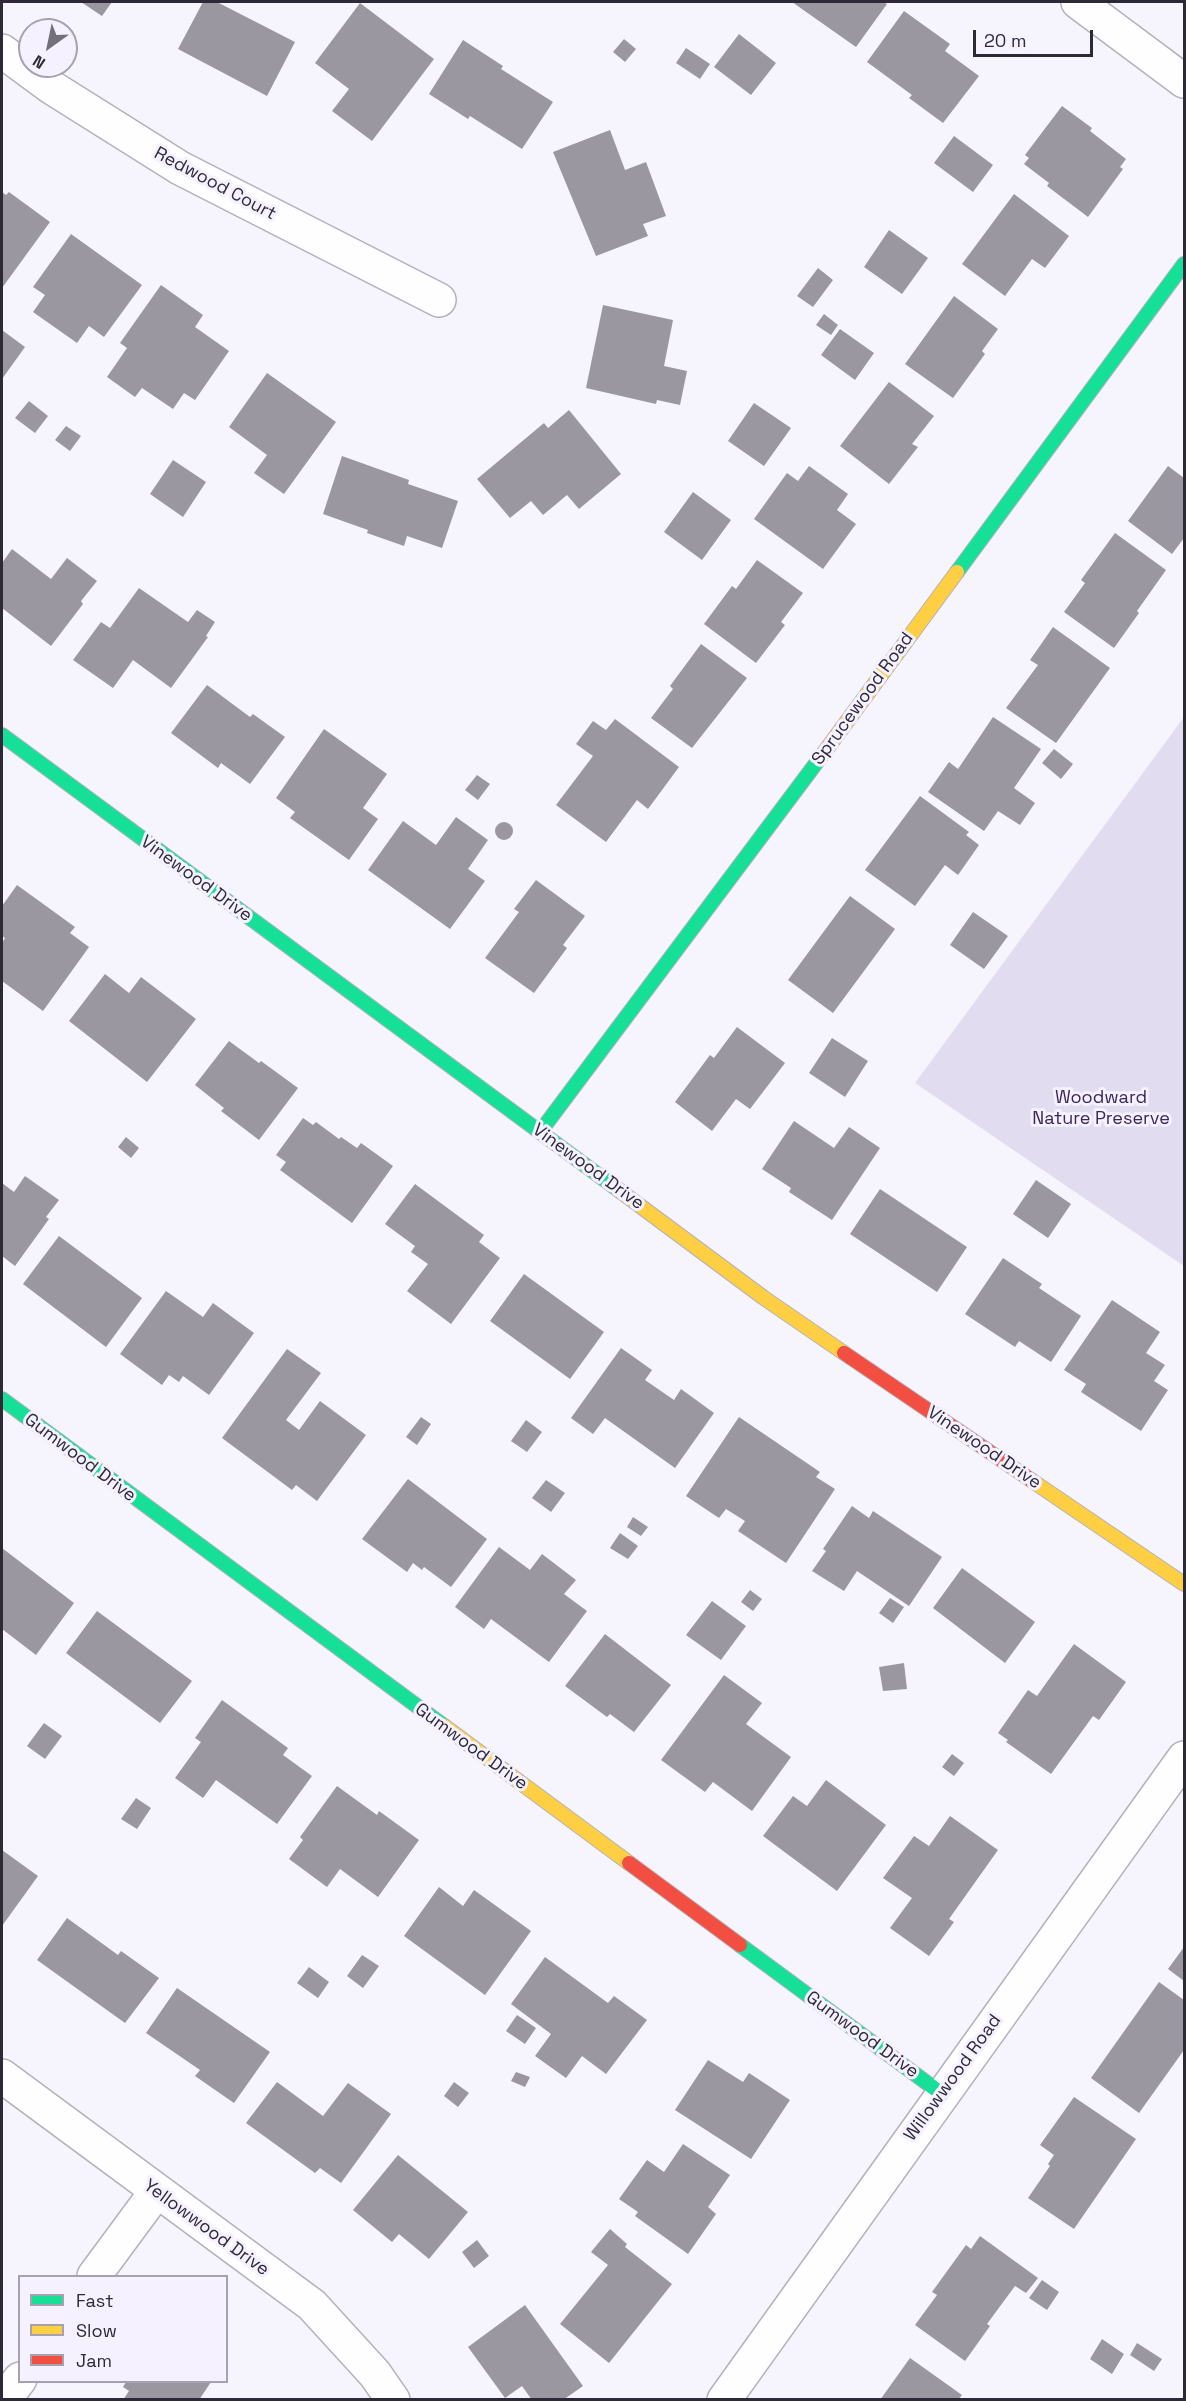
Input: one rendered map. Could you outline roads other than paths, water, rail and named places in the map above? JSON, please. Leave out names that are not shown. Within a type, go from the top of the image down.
[{"type":"street","points":[[1078,2],[1185,81]]},
{"type":"street","name":"Redwood Court","points":[[2,51],[51,87],[180,168],[439,300]]},
{"type":"street","name":"Sprucewood Road","points":[[540,1132],[747,857],[1185,264]]},
{"type":"street","name":"Vinewood Drive","points":[[2,735],[764,1298],[1185,1584]]},
{"type":"street","name":"Gumwood Drive","points":[[2,1399],[942,2094]]},
{"type":"street","name":"Willowwood Road","points":[[724,2400],[1185,1758]]},
{"type":"street","name":"Yellowwood Drive","points":[[2,2076],[156,2192],[312,2305],[375,2374],[393,2400]]},
{"type":"street","points":[[95,2275],[156,2192]]},
{"type":"street","points":[[4,2400],[18,2382]]},
{"type":"park label","name":"Woodward Nature Preserve","points":[[1101,1108]]}]
